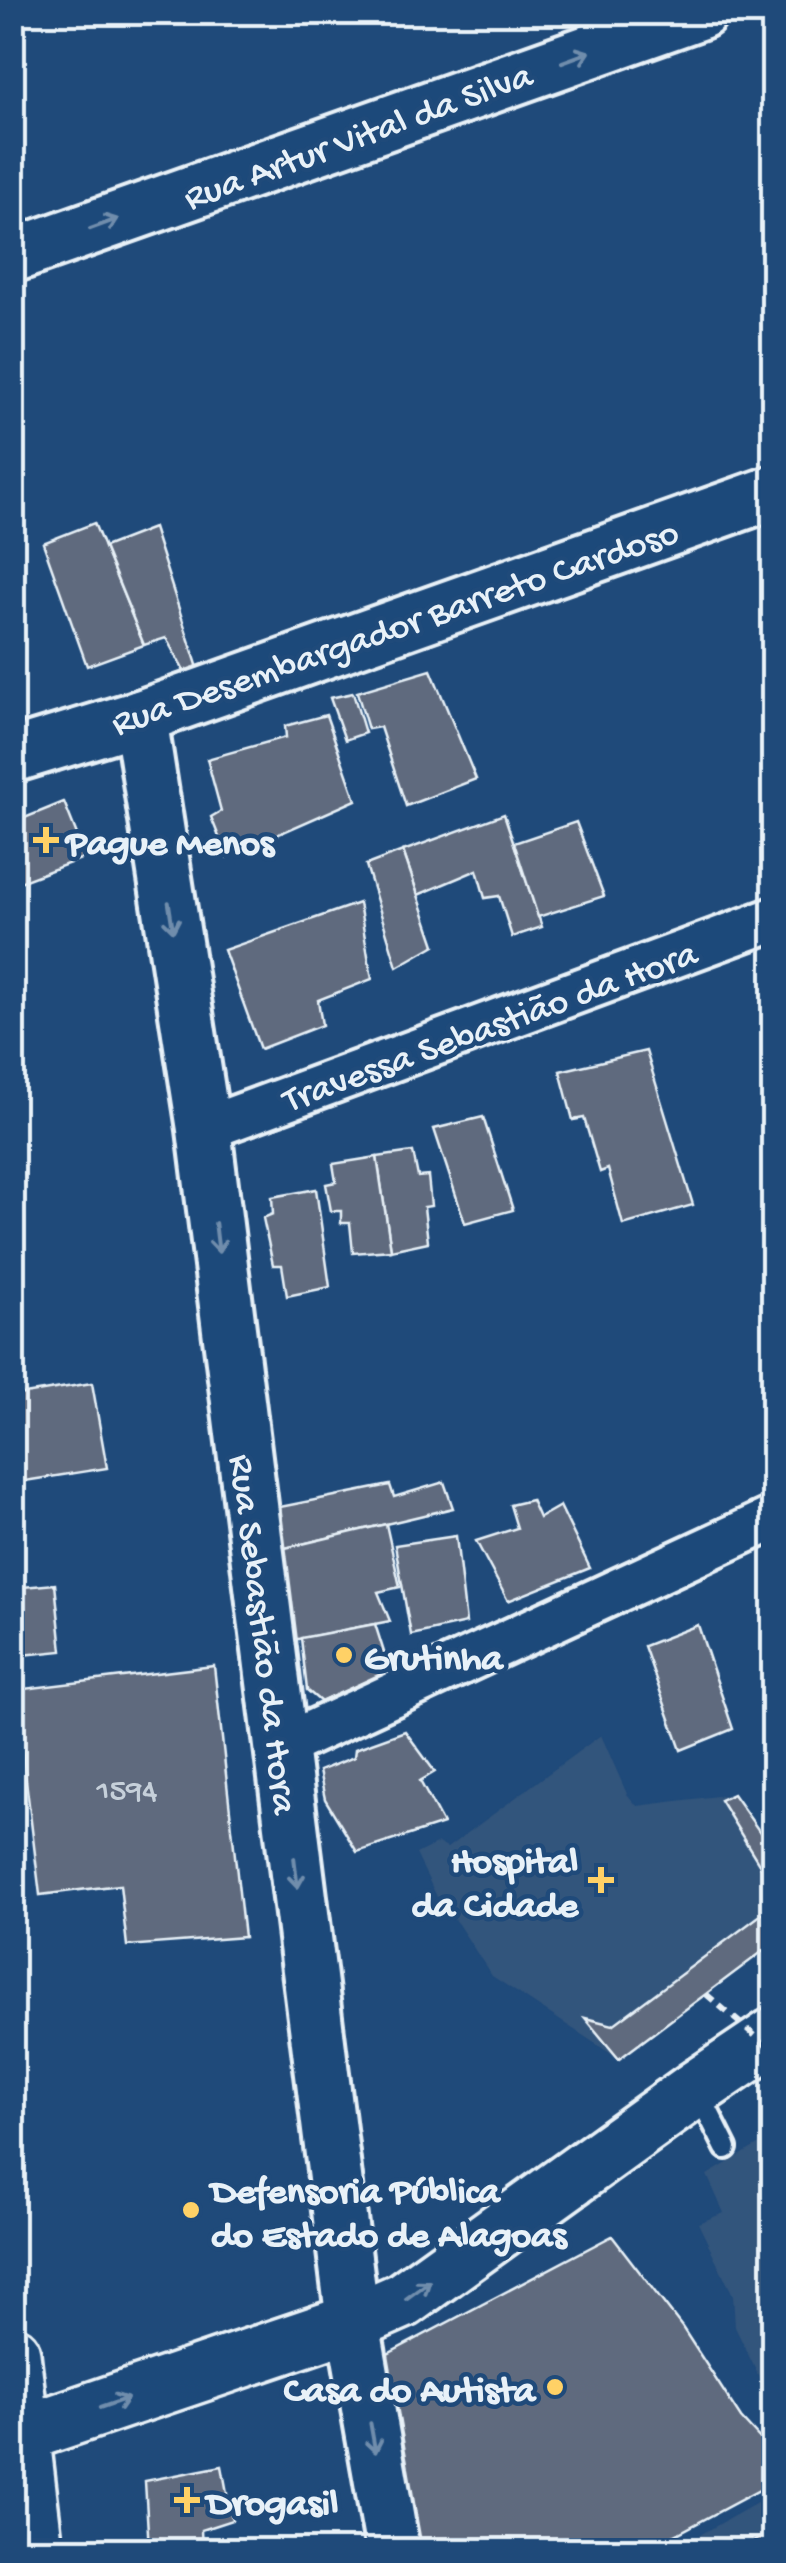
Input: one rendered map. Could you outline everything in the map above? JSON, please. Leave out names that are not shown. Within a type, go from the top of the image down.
[{"type":"main road","points":[[22,2434],[353,2322],[404,2300],[774,2036]]},
{"type":"main road","points":[[12,2354],[35,2550]]},
{"type":"street","name":"Rua Artur Vital da Silva","points":[[12,256],[701,12]]},
{"type":"street","name":"Rua Desembargador Barreto Cardoso","points":[[12,756],[140,716],[774,492]]},
{"type":"street","name":"Rua Sebastião da Hora","points":[[140,716],[204,1128],[353,2322],[392,2550]]},
{"type":"street","name":"Travessa Sebastião da Hora","points":[[204,1128],[774,919]]},
{"type":"street","points":[[280,1747],[774,1518]]},
{"type":"lane","points":[[696,2088],[726,2148]]},
{"type":"path","points":[[706,1994],[774,2052]]},
{"type":"shaded area","name":"Hospital da Cidade","points":[[601,1735],[627,1794],[637,1806],[733,1794],[773,1852],[773,1943],[619,2059],[492,1976],[441,1905],[416,1854],[438,1843],[447,1848]]},
{"type":"shaded area","points":[[773,2136],[773,2406],[735,2327],[733,2295],[698,2223],[724,2213],[707,2175]]},
{"type":"shaded area","points":[[773,2494],[773,2550],[673,2550]]},
{"type":"building","points":[[94,523],[144,645],[87,666],[43,543]]},
{"type":"building","points":[[153,528],[198,668],[184,671],[166,638],[144,645],[104,547]]},
{"type":"building","points":[[431,670],[476,779],[406,806],[380,727],[368,729],[357,692]]},
{"type":"building","points":[[353,693],[365,733],[345,740],[330,698]]},
{"type":"building","points":[[326,715],[356,800],[227,857],[211,817],[221,811],[207,759],[286,737],[285,726]]},
{"type":"building","name":"Pague Menos","points":[[64,802],[86,857],[12,885],[12,823]]},
{"type":"building","points":[[504,814],[542,927],[512,937],[499,896],[485,898],[477,870],[418,895],[403,851]]},
{"type":"building","points":[[576,822],[604,896],[538,917],[514,843]]},
{"type":"building","points":[[403,851],[435,945],[397,967],[366,865]]},
{"type":"building","points":[[359,903],[372,979],[318,1000],[322,1025],[260,1049],[224,950]]},
{"type":"building","points":[[646,1051],[693,1205],[623,1225],[608,1169],[600,1172],[584,1118],[573,1120],[560,1071]]},
{"type":"building","points":[[483,1117],[513,1210],[465,1223],[434,1129]]},
{"type":"building","points":[[413,1152],[418,1177],[428,1176],[431,1206],[424,1207],[428,1242],[391,1250],[377,1157]]},
{"type":"building","points":[[377,1157],[391,1250],[353,1253],[350,1223],[341,1223],[341,1211],[331,1211],[326,1184],[336,1182],[333,1164]]},
{"type":"building","points":[[316,1189],[330,1287],[287,1296],[282,1265],[273,1265],[263,1218],[273,1214],[272,1197]]},
{"type":"building","points":[[92,1383],[107,1468],[12,1483],[12,1396]]},
{"type":"building","points":[[444,1482],[453,1508],[281,1549],[280,1507],[390,1485],[394,1497]]},
{"type":"building","points":[[531,1500],[539,1518],[560,1506],[590,1568],[508,1601],[476,1541],[517,1528],[510,1505]]},
{"type":"building","points":[[386,1524],[400,1587],[378,1592],[390,1621],[293,1640],[281,1549]]},
{"type":"building","points":[[456,1536],[466,1623],[411,1635],[395,1545]]},
{"type":"building","points":[[55,1584],[62,1651],[12,1656],[12,1588]]},
{"type":"building","name":"Grutinha","points":[[375,1624],[390,1671],[321,1702],[307,1690],[301,1638]]},
{"type":"building","points":[[698,1625],[733,1729],[681,1750],[644,1646]]},
{"type":"building","points":[[214,1666],[244,1937],[127,1946],[120,1885],[40,1895],[15,1690]]},
{"type":"building","points":[[405,1731],[435,1772],[420,1781],[443,1824],[357,1852],[325,1799],[319,1771],[354,1757],[355,1749]]},
{"type":"building","points":[[733,1794],[774,1852],[774,1888],[720,1800]]},
{"type":"building","name":"Hospital da Cidade","points":[[774,1905],[774,1943],[619,2059],[585,2018],[613,2025]]},
{"type":"building","name":"Casa do Autista","points":[[612,2236],[682,2327],[741,2418],[774,2454],[774,2482],[647,2550],[419,2550],[384,2356]]},
{"type":"building","name":"Drogasil","points":[[222,2466],[232,2520],[201,2530],[202,2550],[149,2550],[145,2481]]},
{"type":"building","points":[[774,2531],[774,2550],[736,2550]]},
{"type":"place","name":"Pague Menos","points":[[46,840]]},
{"type":"place","name":"Grutinha","points":[[344,1655]]},
{"type":"place","name":"Hospital da Cidade","points":[[601,1880]]},
{"type":"place","name":"Defensoria Pública do Estado de Alagoas","points":[[191,2210]]},
{"type":"place","name":"Casa do Autista","points":[[555,2387]]},
{"type":"place","name":"Drogasil","points":[[187,2500]]}]
